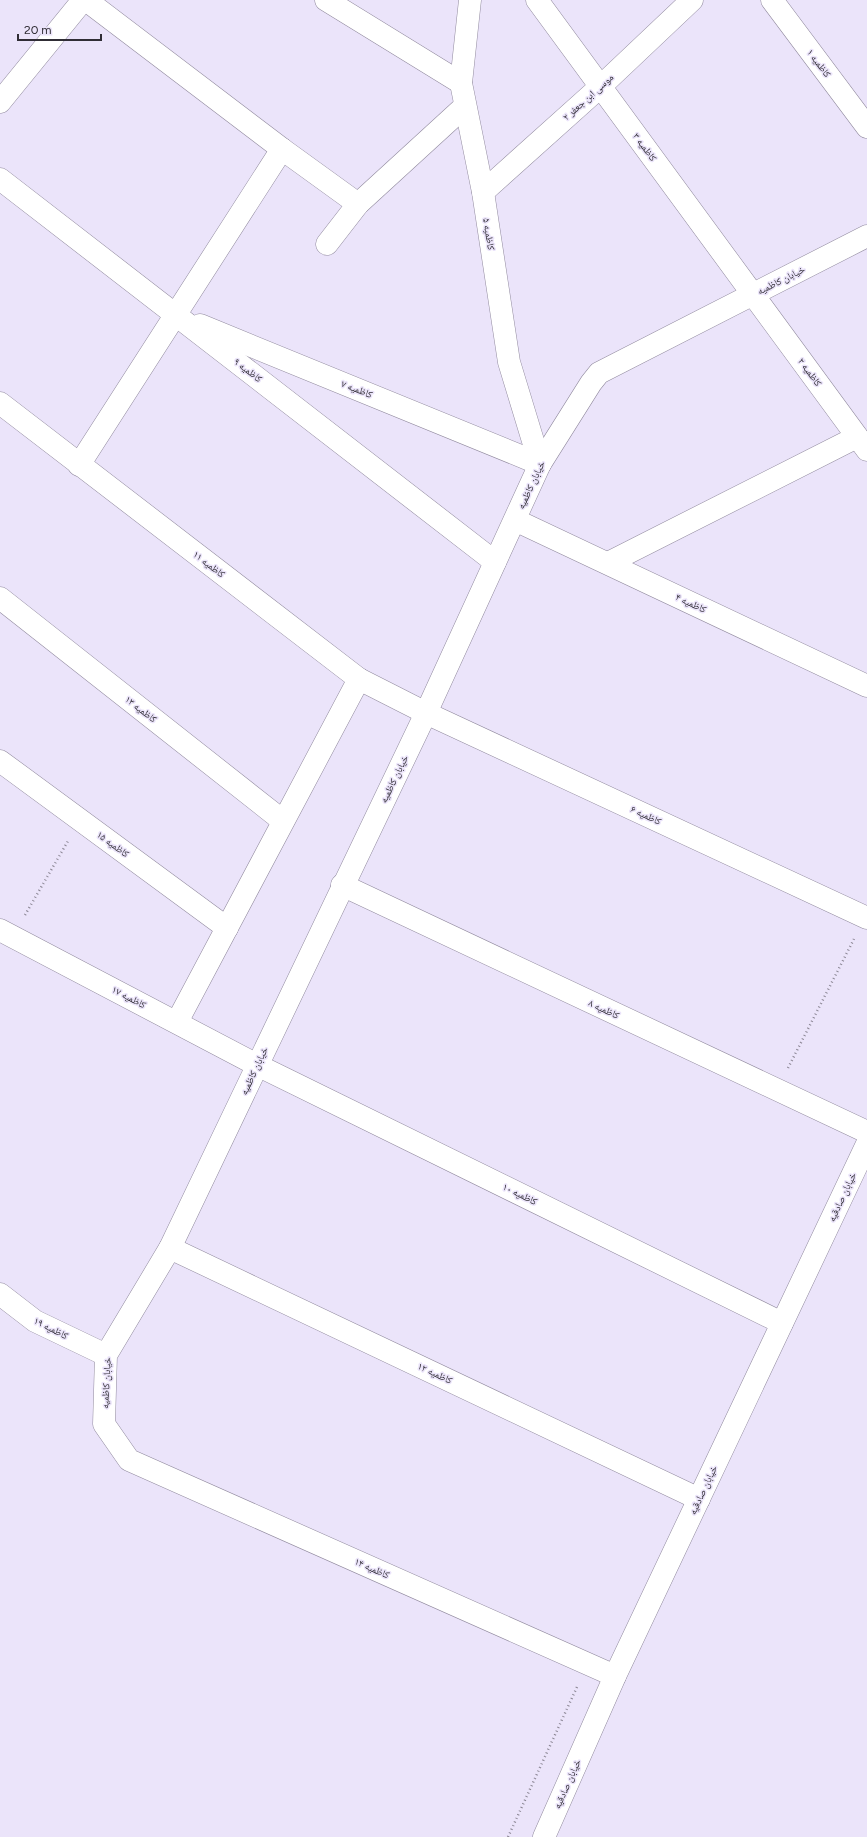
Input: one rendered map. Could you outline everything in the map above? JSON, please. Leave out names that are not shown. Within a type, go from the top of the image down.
[{"type":"street","points":[[0,102],[85,0],[282,149],[358,204]]},
{"type":"street","points":[[326,0],[461,83]]},
{"type":"street","name":"کاظمیه ۵","points":[[470,0],[461,83],[483,192],[509,362],[540,464]]},
{"type":"street","name":"کاظمیه ۳","points":[[537,0],[753,294]]},
{"type":"street","name":"موسی ابن جعفر ۲","points":[[483,192],[600,87],[692,0]]},
{"type":"street","name":"کاظمیه ۱","points":[[772,0],[867,127]]},
{"type":"street","points":[[327,244],[358,204],[465,106]]},
{"type":"street","points":[[79,465],[282,149]]},
{"type":"street","name":"کاظمیه ۹","points":[[0,179],[495,562]]},
{"type":"street","name":"خیابان کاظمیه","points":[[129,1460],[104,1424],[106,1355],[170,1248],[342,885],[426,713],[540,464],[591,383],[599,373],[867,236]]},
{"type":"street","name":"کاظمیه ۲","points":[[753,294],[862,443]]},
{"type":"street","name":"کاظمیه ۷","points":[[175,314],[540,464]]},
{"type":"street","name":"کاظمیه ۱۱","points":[[0,403],[360,679],[426,713]]},
{"type":"street","points":[[608,564],[862,443]]},
{"type":"street","name":"کاظمیه ۴","points":[[515,520],[867,686]]},
{"type":"street","name":"کاظمیه ۱۳","points":[[0,598],[283,821]]},
{"type":"street","points":[[177,1022],[360,679]]},
{"type":"street","name":"کاظمیه ۶","points":[[426,713],[866,918]]},
{"type":"street","name":"کاظمیه ۱۵","points":[[0,761],[227,928]]},
{"type":"street","name":"کاظمیه ۸","points":[[342,885],[867,1132]]},
{"type":"street","name":"کاظمیه ۱۷","points":[[6,933],[257,1065]]},
{"type":"street","name":"کاظمیه ۱۰","points":[[257,1065],[782,1323]]},
{"type":"street","name":"خیابان صادقیه","points":[[544,1837],[615,1676],[867,1144]]},
{"type":"street","name":"کاظمیه ۱۲","points":[[170,1248],[699,1498]]},
{"type":"street","name":"کاظمیه ۱۹","points":[[0,1294],[35,1321],[106,1355]]},
{"type":"street","name":"کاظمیه ۱۴","points":[[129,1460],[615,1676]]},
{"type":"path","points":[[6,933],[81,820]]},
{"type":"path","points":[[777,1090],[866,918]]},
{"type":"path","points":[[508,1837],[588,1663]]}]
